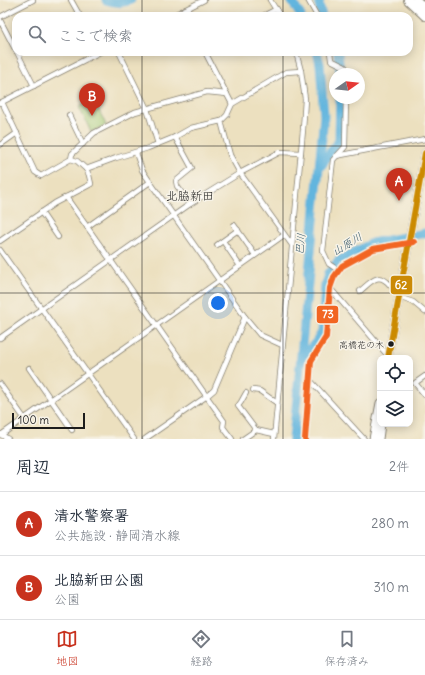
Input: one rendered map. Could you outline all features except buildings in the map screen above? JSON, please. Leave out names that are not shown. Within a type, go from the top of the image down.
[{"type":"highway","points":[[408,0],[425,16]]},
{"type":"highway","points":[[416,0],[425,8]]},
{"type":"main road","points":[[412,242],[425,153]]},
{"type":"main road","points":[[391,355],[425,179]]},
{"type":"main road","points":[[374,439],[377,421]]},
{"type":"main road","points":[[379,439],[381,427]]},
{"type":"street","points":[[12,12],[33,0]]},
{"type":"street","points":[[71,0],[78,12]]},
{"type":"street","points":[[180,12],[204,0]]},
{"type":"street","points":[[270,0],[278,12]]},
{"type":"street","points":[[308,0],[315,12]]},
{"type":"street","points":[[402,0],[425,20]]},
{"type":"street","points":[[271,12],[277,9]]},
{"type":"street","points":[[12,12],[0,19],[12,43]]},
{"type":"street","points":[[19,56],[34,86]]},
{"type":"street","points":[[91,56],[1,103],[35,172],[41,176],[71,159],[72,154],[94,133],[135,112],[207,92],[227,94]]},
{"type":"street","points":[[121,56],[147,109],[158,144]]},
{"type":"street","points":[[207,56],[232,104]]},
{"type":"street","points":[[246,393],[242,402],[238,406],[256,430],[274,436],[305,99],[297,56]]},
{"type":"street","points":[[330,56],[331,60],[346,68]]},
{"type":"street","points":[[86,169],[116,158],[136,153],[175,137],[191,128],[221,121],[227,115],[232,104],[286,72],[301,71]]},
{"type":"street","points":[[338,270],[329,264],[322,251],[333,160],[345,147],[346,104]]},
{"type":"street","points":[[69,115],[83,144]]},
{"type":"street","points":[[221,121],[230,155],[240,173],[292,245]]},
{"type":"street","points":[[0,145],[17,133]]},
{"type":"street","points":[[175,137],[192,168],[176,181],[177,186],[190,204]]},
{"type":"street","points":[[336,156],[425,139]]},
{"type":"street","points":[[0,338],[190,204],[240,173],[280,152],[301,153]]},
{"type":"street","points":[[136,153],[142,170],[245,317],[260,335],[282,345]]},
{"type":"street","points":[[0,241],[55,203],[91,184],[89,174],[86,169],[77,161],[71,159]]},
{"type":"street","points":[[87,227],[150,182]]},
{"type":"street","points":[[66,197],[207,396],[224,421],[223,427],[232,439]]},
{"type":"street","points":[[41,212],[58,237]]},
{"type":"street","points":[[234,226],[255,255]]},
{"type":"street","points":[[217,245],[238,230]]},
{"type":"street","points":[[8,439],[1,435],[284,235]]},
{"type":"street","points":[[223,241],[240,266]]},
{"type":"street","points":[[305,439],[311,361],[326,337],[330,288],[338,270],[349,261],[373,249],[412,242]]},
{"type":"street","points":[[0,250],[134,439]]},
{"type":"street","points":[[360,291],[377,278],[381,278],[402,296],[413,302],[425,312]]},
{"type":"street","points":[[330,288],[387,355]]},
{"type":"street","points":[[145,439],[214,390],[245,317]]},
{"type":"street","points":[[29,368],[72,430]]},
{"type":"street","points":[[425,376],[415,383],[425,395]]},
{"type":"street","points":[[310,380],[364,439]]},
{"type":"street","points":[[0,384],[24,418]]},
{"type":"street","points":[[253,390],[260,391],[277,403]]},
{"type":"street","points":[[243,439],[256,430]]},
{"type":"green space","points":[[94,100],[106,125],[91,132],[79,107]]},
{"type":"waterway","points":[[106,0],[118,3],[131,0]]},
{"type":"waterway","name":"巴川","points":[[291,0],[298,12]]},
{"type":"waterway","points":[[320,0],[319,4],[321,12]]},
{"type":"waterway","name":"巴川","points":[[293,439],[324,116],[318,56]]},
{"type":"waterway","points":[[338,56],[339,68]]},
{"type":"waterway","points":[[322,165],[339,141],[340,104]]},
{"type":"waterway","name":"山原川","points":[[301,358],[316,342],[322,332],[325,285],[328,274],[338,261],[372,243],[425,233]]},
{"type":"transit line","name":"62","points":[[389,355],[425,153]]},
{"type":"transit line","name":"73","points":[[305,439],[311,361],[326,337],[330,288],[334,277],[342,266],[373,249],[414,242]]},
{"type":"place","name":"北脇新田公園","points":[[92,116]]},
{"type":"place","name":"清水警察署","points":[[399,201]]},
{"type":"place","name":"高橋花の木","points":[[391,344]]},
{"type":"district","name":"北脇新田","points":[[190,195]]}]
